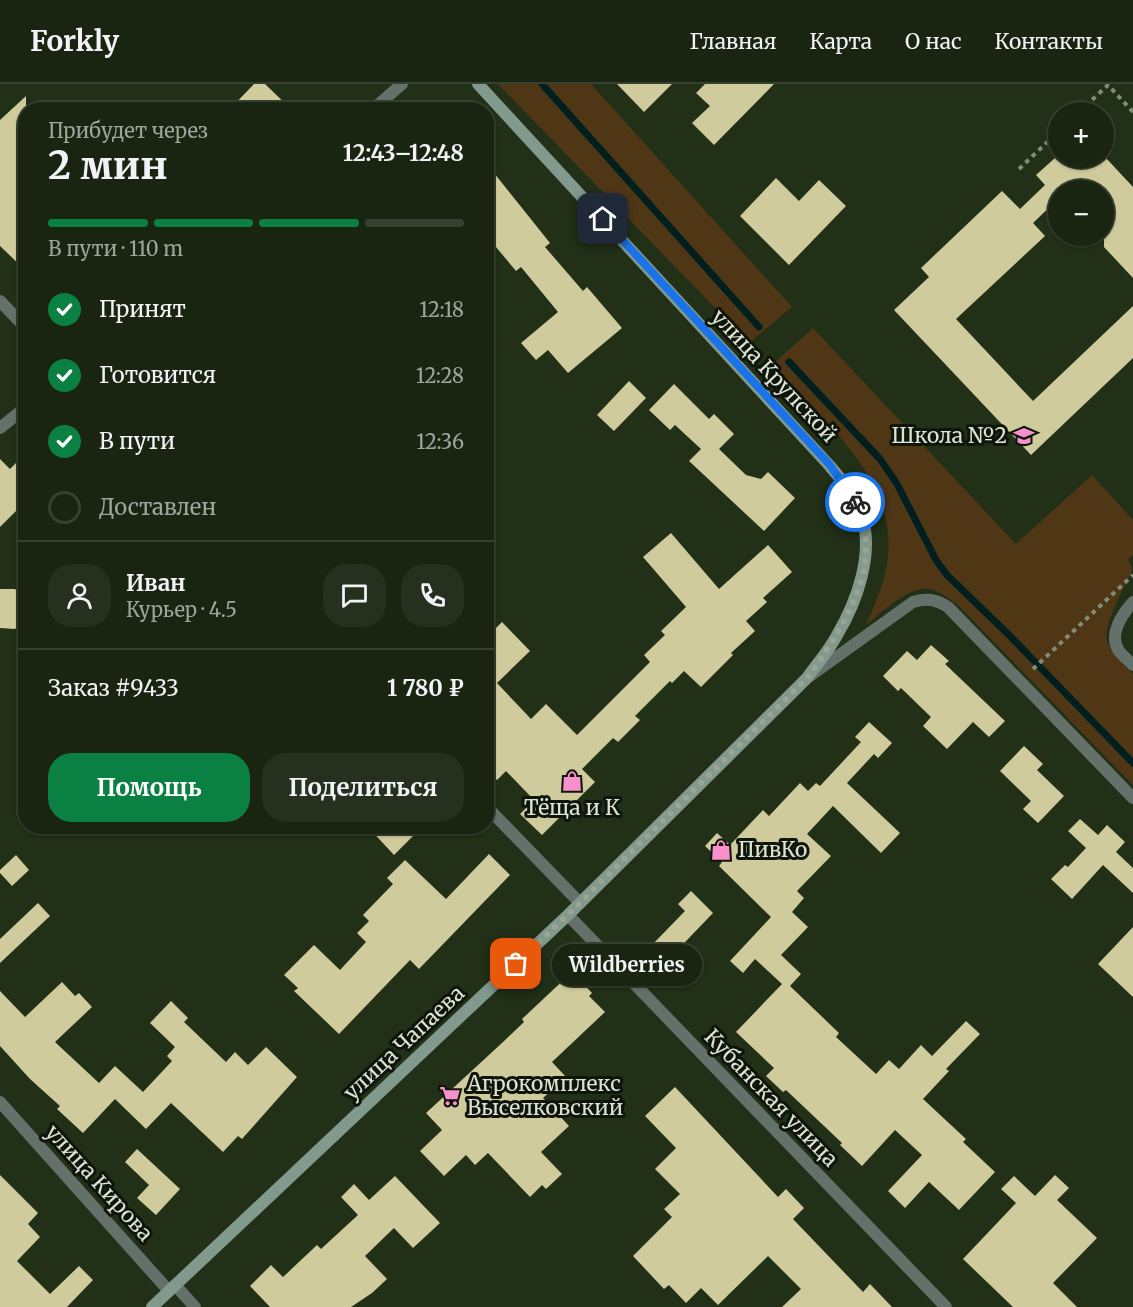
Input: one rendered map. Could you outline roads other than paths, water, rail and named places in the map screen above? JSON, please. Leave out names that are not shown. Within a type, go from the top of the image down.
[{"type":"street","points":[[381,102],[402,84]]},
{"type":"street","name":"улица Крупской","points":[[478,84],[822,456],[851,493],[865,530],[865,555],[859,585],[852,608],[836,638],[807,678]]},
{"type":"street","points":[[0,302],[18,320]]},
{"type":"street","points":[[0,428],[18,413]]},
{"type":"street","points":[[807,678],[913,602],[928,598],[939,601],[948,607],[1133,798]]},
{"type":"street","points":[[1133,602],[1125,611],[1114,639],[1118,650],[1133,665]]},
{"type":"street","name":"улица Чапаева","points":[[152,1307],[568,915],[807,678]]},
{"type":"street","points":[[494,814],[580,903]]},
{"type":"street","name":"Кубанская улица","points":[[568,915],[946,1307]]},
{"type":"street","name":"улица Кирова","points":[[0,1102],[172,1288],[195,1307]]},
{"type":"waterway","points":[[542,84],[759,327]]},
{"type":"waterway","points":[[789,362],[880,459],[897,484],[936,560],[947,575],[1009,635],[1133,763]]},
{"type":"place","name":"Школа №2","points":[[1024,436]]},
{"type":"place","name":"Тёща и К","points":[[572,781]]},
{"type":"place","name":"ПивКо","points":[[721,850]]},
{"type":"place","name":"Wildberries","points":[[516,964]]},
{"type":"place","name":"Агрокомплекс Выселковский","points":[[450,1096]]}]
